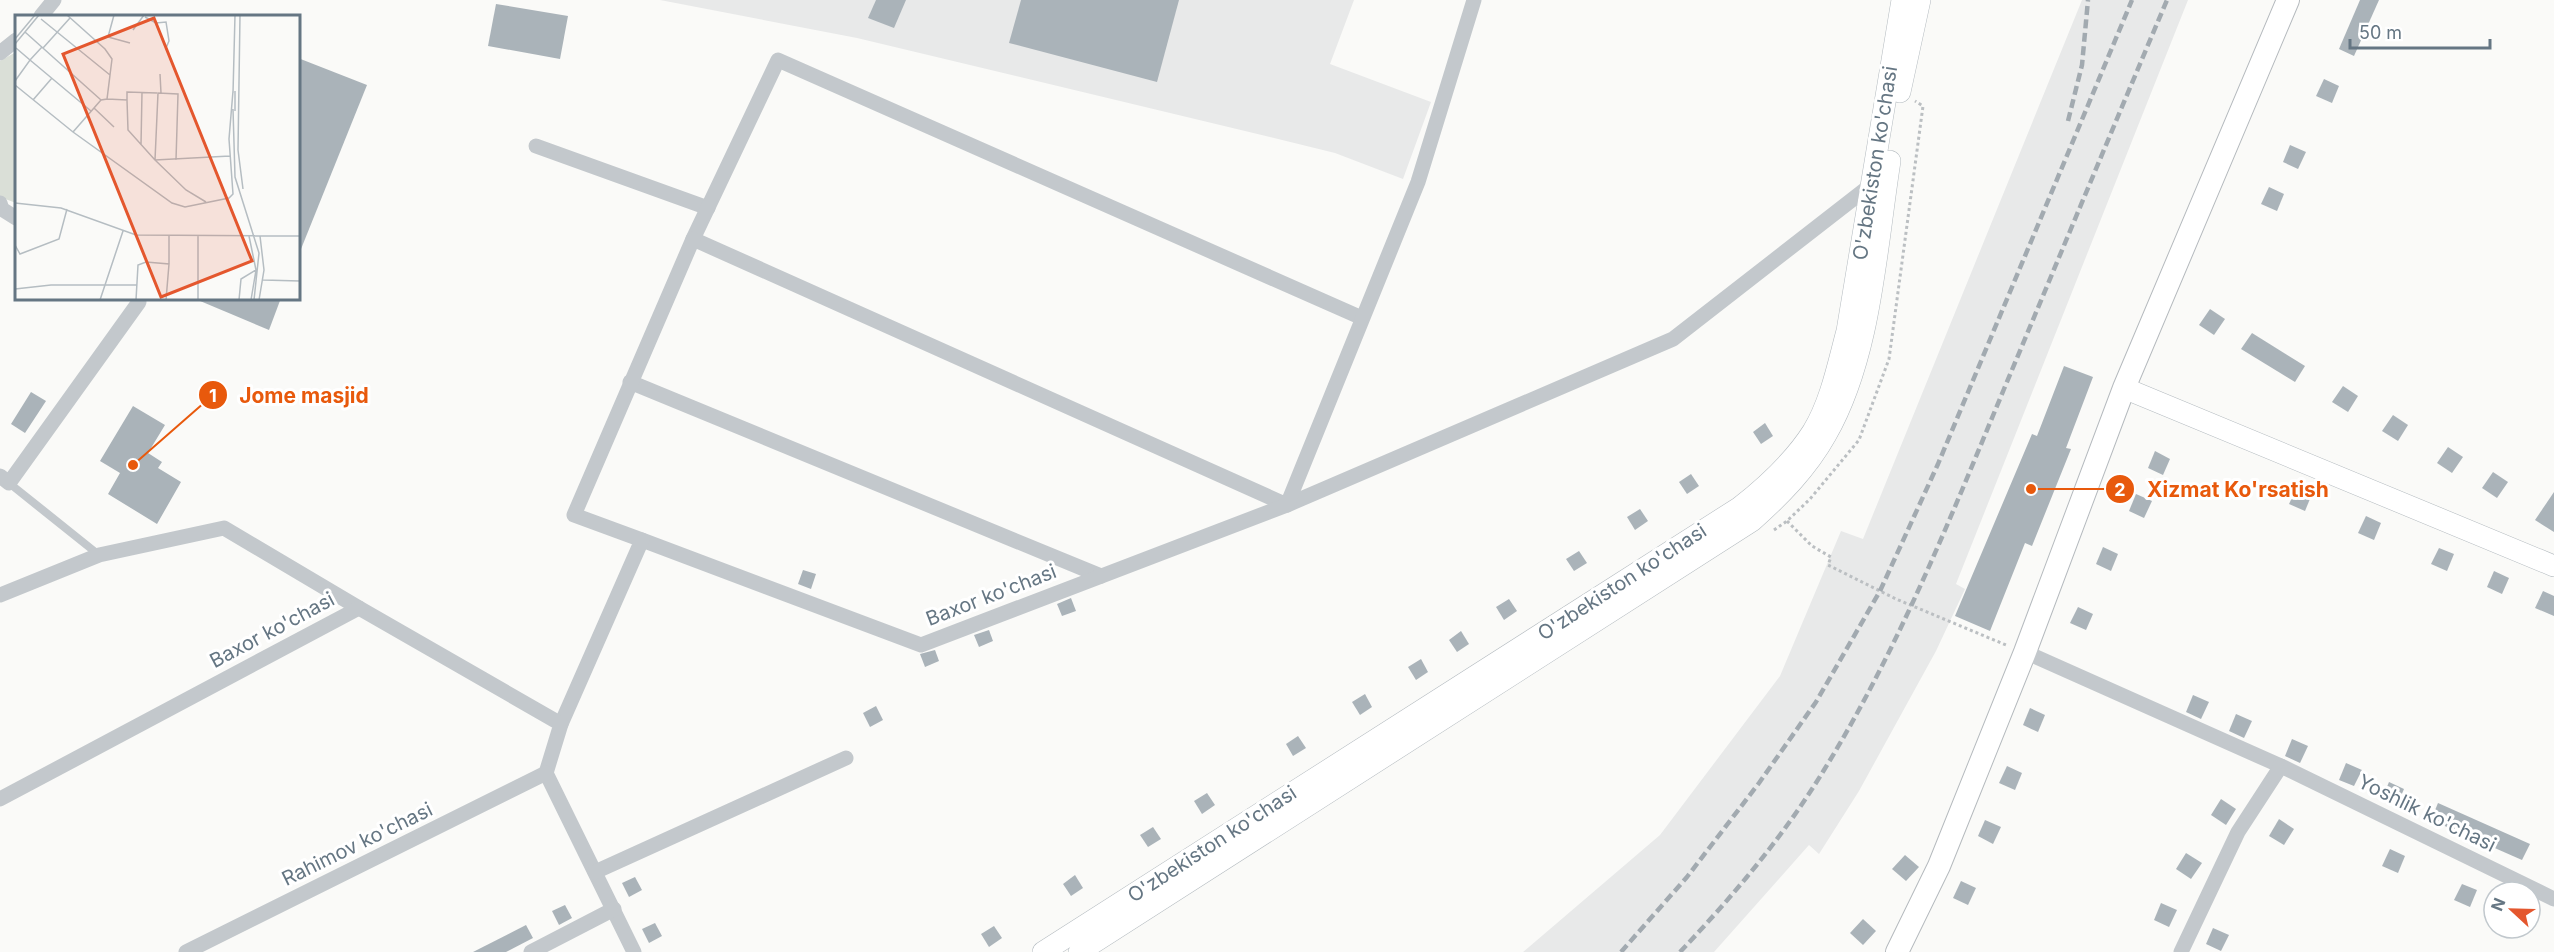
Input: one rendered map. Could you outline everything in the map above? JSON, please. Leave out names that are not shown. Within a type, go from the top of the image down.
[{"type":"main road","name":"O'zbekiston ko'chasi","points":[[1043,952],[1740,507],[1785,466],[1814,430],[1833,381],[1847,331],[1902,0]]},
{"type":"main road","name":"O'zbekiston ko'chasi","points":[[1079,952],[1752,521],[1791,483],[1809,461],[1839,411],[1857,358],[1864,330],[1899,98],[1920,0]]},
{"type":"main road","points":[[1897,952],[1940,866],[2025,652],[2124,388],[2288,0]]},
{"type":"main road","points":[[2124,388],[2554,566]]},
{"type":"street","points":[[42,15],[54,0]]},
{"type":"street","points":[[693,239],[1287,505],[1418,182],[1474,0]]},
{"type":"street","points":[[0,53],[15,41]]},
{"type":"street","points":[[1101,576],[630,382],[693,239],[778,60],[1362,318]]},
{"type":"street","points":[[536,146],[708,208]]},
{"type":"street","name":"Baxor ko'chasi","points":[[630,382],[574,515],[921,645],[1287,505],[1673,339],[1871,185]]},
{"type":"street","points":[[0,203],[2,208],[15,217]]},
{"type":"street","points":[[4,480],[139,302]]},
{"type":"street","points":[[0,596],[99,555],[224,528],[359,608]]},
{"type":"street","points":[[634,952],[546,773],[561,724],[642,540]]},
{"type":"street","name":"Baxor ko'chasi","points":[[0,799],[359,608],[561,724]]},
{"type":"street","name":"Yoshlik ko'chasi","points":[[2025,652],[2281,766],[2554,899]]},
{"type":"street","points":[[595,872],[846,758]]},
{"type":"street","points":[[2181,952],[2238,832],[2281,766]]},
{"type":"street","name":"Rahimov ko'chasi","points":[[186,952],[546,773]]},
{"type":"street","points":[[531,952],[614,909]]},
{"type":"lane","points":[[4,480],[99,555]]},
{"type":"path","points":[[1787,521],[1812,546],[1831,557],[1828,565],[1896,598],[2025,652]]},
{"type":"shaded area","points":[[660,0],[1354,0],[1330,64],[1431,102],[1403,179],[1335,153],[1245,131],[857,38]]},
{"type":"shaded area","points":[[2082,0],[2188,0],[1956,584],[1965,589],[1936,651],[1859,791],[1819,854],[1809,845],[1714,952],[1523,952],[1660,835],[1780,676],[1841,531],[1863,539]]},
{"type":"shaded area","points":[[15,53],[15,203],[0,197],[0,61]]},
{"type":"building","points":[[876,0],[906,0],[894,28],[868,18]]},
{"type":"building","points":[[1021,0],[1179,0],[1157,82],[1009,43]]},
{"type":"building","points":[[2360,0],[2379,0],[2354,56],[2339,49]]},
{"type":"building","points":[[496,4],[568,16],[560,59],[488,46]]},
{"type":"building","points":[[300,59],[367,85],[300,252]]},
{"type":"building","points":[[2324,79],[2339,86],[2332,103],[2316,96]]},
{"type":"building","points":[[2290,145],[2306,152],[2298,169],[2283,162]]},
{"type":"building","points":[[2269,187],[2284,194],[2277,211],[2261,204]]},
{"type":"building","points":[[198,300],[280,300],[269,330]]},
{"type":"building","points":[[2210,309],[2225,319],[2214,335],[2199,325]]},
{"type":"building","points":[[2252,333],[2305,366],[2295,382],[2241,349]]},
{"type":"building","points":[[2064,366],[2093,377],[2066,448],[2071,449],[2032,546],[2025,543],[1990,631],[1955,616],[2032,434],[2037,436]]},
{"type":"building","points":[[2343,386],[2358,396],[2348,412],[2332,402]]},
{"type":"building","points":[[31,392],[46,401],[25,433],[11,424]]},
{"type":"building","points":[[133,406],[165,425],[148,453],[162,462],[158,468],[181,482],[157,524],[108,494],[120,473],[100,461]]},
{"type":"building","points":[[2393,415],[2408,425],[2398,441],[2382,431]]},
{"type":"building","points":[[1765,423],[1773,436],[1761,444],[1753,432]]},
{"type":"building","points":[[2448,447],[2463,457],[2452,473],[2437,463]]},
{"type":"building","points":[[2155,451],[2170,459],[2163,475],[2148,468]]},
{"type":"building","points":[[2493,472],[2508,482],[2497,498],[2482,488]]},
{"type":"building","points":[[1691,474],[1699,486],[1687,494],[1679,482]]},
{"type":"building","points":[[2297,487],[2312,494],[2305,511],[2289,504]]},
{"type":"building","points":[[2554,492],[2554,532],[2535,520]]},
{"type":"building","points":[[2136,494],[2152,501],[2144,518],[2129,511]]},
{"type":"building","points":[[1640,509],[1648,521],[1635,530],[1627,517]]},
{"type":"building","points":[[2366,516],[2381,523],[2374,540],[2358,533]]},
{"type":"building","points":[[2103,547],[2118,554],[2111,571],[2096,564]]},
{"type":"building","points":[[2439,548],[2454,554],[2447,571],[2431,564]]},
{"type":"building","points":[[1579,551],[1587,563],[1574,571],[1566,559]]},
{"type":"building","points":[[803,570],[816,574],[811,589],[798,584]]},
{"type":"building","points":[[2494,571],[2509,578],[2502,594],[2487,587]]},
{"type":"building","points":[[2543,591],[2554,596],[2554,616],[2535,608]]},
{"type":"building","points":[[1071,598],[1076,611],[1062,616],[1057,604]]},
{"type":"building","points":[[1509,599],[1517,611],[1504,620],[1496,607]]},
{"type":"building","points":[[2078,607],[2093,614],[2086,630],[2070,623]]},
{"type":"building","points":[[989,630],[993,641],[979,647],[974,635]]},
{"type":"building","points":[[1461,631],[1469,644],[1457,652],[1449,640]]},
{"type":"building","points":[[935,650],[939,661],[925,667],[920,654]]},
{"type":"building","points":[[1421,659],[1428,672],[1416,680],[1408,667]]},
{"type":"building","points":[[1365,694],[1372,707],[1360,715],[1352,702]]},
{"type":"building","points":[[2193,695],[2209,702],[2201,719],[2186,712]]},
{"type":"building","points":[[876,706],[883,720],[870,727],[863,713]]},
{"type":"building","points":[[2030,708],[2045,715],[2038,732],[2023,725]]},
{"type":"building","points":[[2236,714],[2252,721],[2244,738],[2229,731]]},
{"type":"building","points":[[1298,736],[1306,748],[1293,756],[1286,744]]},
{"type":"building","points":[[2292,739],[2308,746],[2300,763],[2285,756]]},
{"type":"building","points":[[2346,763],[2362,770],[2354,786],[2339,780]]},
{"type":"building","points":[[2007,766],[2022,773],[2015,790],[1999,783]]},
{"type":"building","points":[[2389,782],[2404,789],[2397,805],[2382,799]]},
{"type":"building","points":[[1207,793],[1215,805],[1202,814],[1194,801]]},
{"type":"building","points":[[2221,799],[2236,809],[2226,825],[2211,815]]},
{"type":"building","points":[[2438,803],[2530,844],[2522,860],[2431,820]]},
{"type":"building","points":[[2279,819],[2294,829],[2284,845],[2269,836]]},
{"type":"building","points":[[1985,820],[2001,827],[1993,844],[1978,836]]},
{"type":"building","points":[[1153,827],[1161,839],[1148,847],[1140,835]]},
{"type":"building","points":[[2390,849],[2405,856],[2398,873],[2382,866]]},
{"type":"building","points":[[2186,853],[2202,863],[2191,879],[2176,869]]},
{"type":"building","points":[[1905,855],[1919,867],[1906,881],[1892,869]]},
{"type":"building","points":[[1075,875],[1083,888],[1071,896],[1063,884]]},
{"type":"building","points":[[635,877],[642,890],[629,897],[622,883]]},
{"type":"building","points":[[1961,881],[1976,888],[1968,905],[1953,898]]},
{"type":"building","points":[[2462,884],[2477,890],[2470,907],[2454,900]]},
{"type":"building","points":[[2161,903],[2177,910],[2169,927],[2154,920]]},
{"type":"building","points":[[565,905],[572,918],[559,925],[552,911]]},
{"type":"building","points":[[1863,919],[1876,931],[1863,945],[1850,933]]},
{"type":"building","points":[[655,923],[662,936],[649,943],[642,929]]},
{"type":"building","points":[[526,925],[533,938],[506,952],[473,952]]},
{"type":"building","points":[[994,926],[1002,938],[989,947],[981,934]]},
{"type":"building","points":[[2213,928],[2229,935],[2221,951],[2206,944]]},
{"type":"railway","points":[[2068,121],[2082,65],[2088,0]]},
{"type":"railway","points":[[1621,952],[1687,877],[1759,783],[1816,702],[1880,591],[1938,464],[2132,0]]},
{"type":"railway","points":[[1680,952],[1775,842],[1824,770],[1876,678],[1943,535],[2167,0]]},
{"type":"place","name":"Jome masjid","points":[[133,465]]},
{"type":"place","name":"Xizmat Ko'rsatish","points":[[2031,489]]}]
